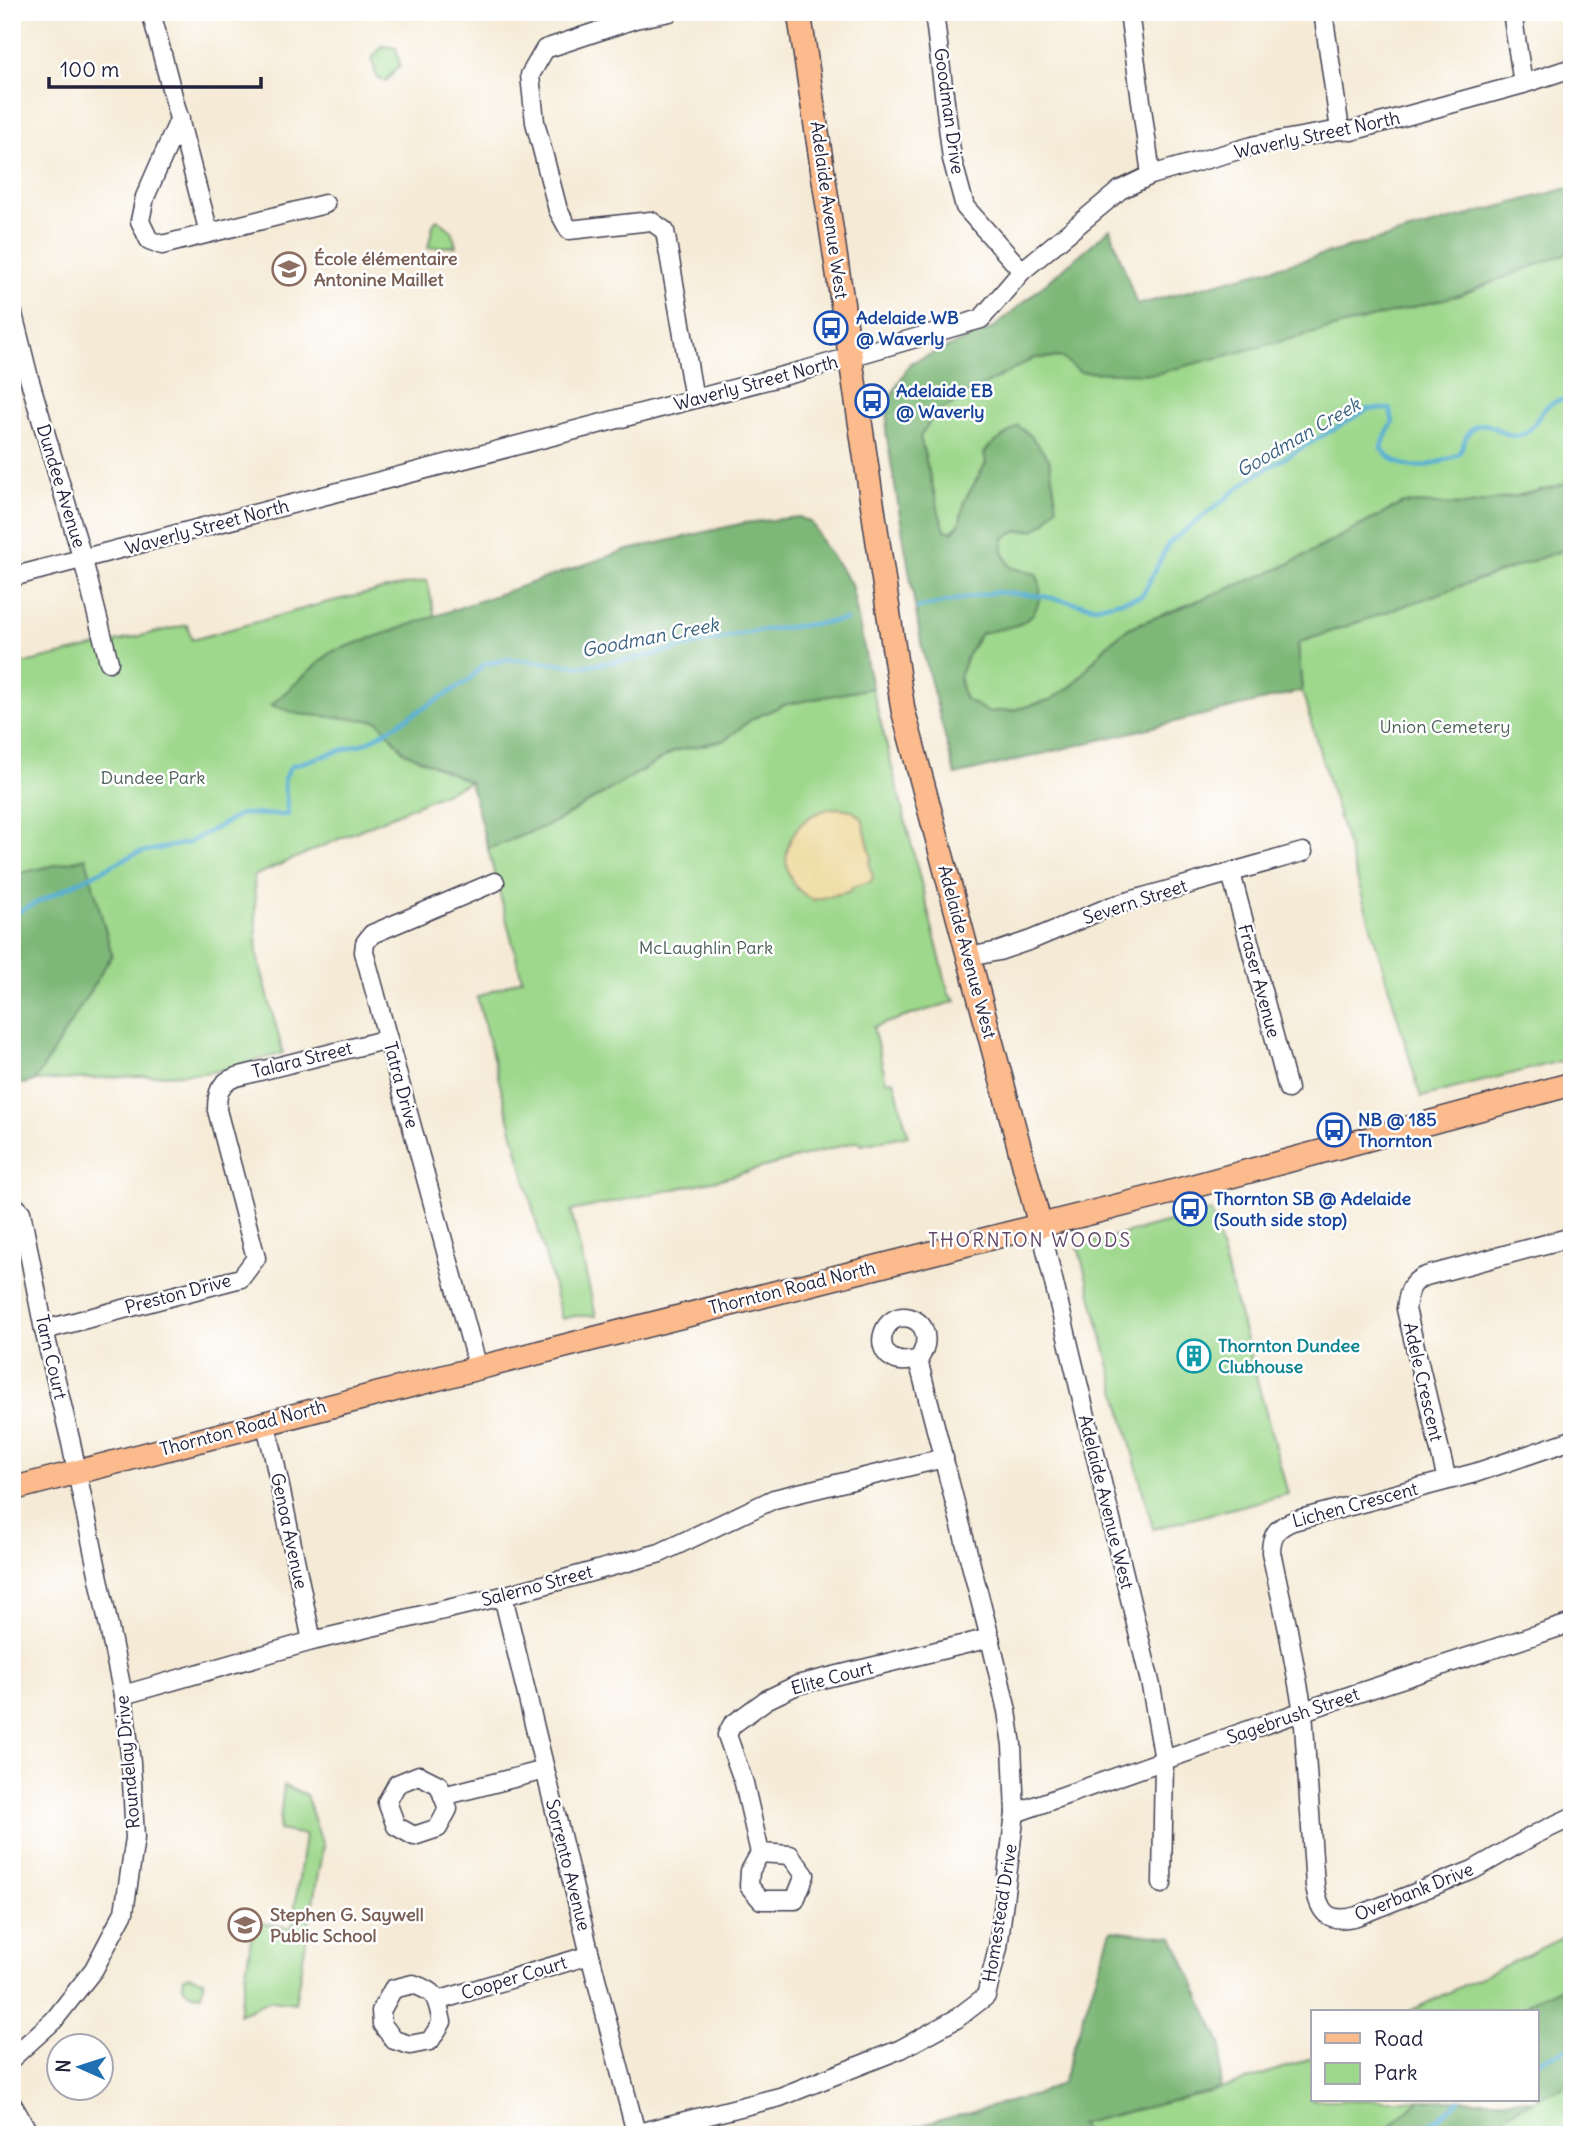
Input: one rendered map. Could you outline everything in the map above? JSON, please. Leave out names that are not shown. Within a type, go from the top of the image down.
[{"type":"main road","name":"Adelaide Avenue West","points":[[799,12],[903,709],[1040,1224]]},
{"type":"main road","name":"Thornton Road North","points":[[12,1489],[265,1422],[1212,1182],[1572,1084]]},
{"type":"street","points":[[151,12],[209,233]]},
{"type":"street","points":[[670,12],[635,19],[545,48],[530,75],[535,122],[558,209],[569,230],[651,221],[665,231],[694,399]]},
{"type":"street","name":"Goodman Drive","points":[[934,12],[952,159],[965,207],[1022,271]]},
{"type":"street","points":[[1129,12],[1151,175]]},
{"type":"street","points":[[1322,12],[1340,130]]},
{"type":"street","points":[[1512,12],[1523,84]]},
{"type":"street","name":"Waverly Street North","points":[[12,577],[851,358],[981,319],[1022,271],[1120,190],[1151,175],[1256,145],[1340,130],[1351,131],[1572,68]]},
{"type":"street","points":[[180,118],[145,197],[140,221],[149,240],[162,245],[325,204]]},
{"type":"street","name":"Dundee Avenue","points":[[12,310],[21,381],[83,560],[109,662]]},
{"type":"street","name":"Severn Street","points":[[969,957],[999,951],[1031,940],[1112,906],[1303,852]]},
{"type":"street","name":"Fraser Avenue","points":[[1231,873],[1287,1089]]},
{"type":"street","name":"Tatra Drive","points":[[478,1368],[364,952],[365,943],[372,934],[495,883]]},
{"type":"street","name":"Talara Street","points":[[220,1088],[226,1081],[236,1077],[388,1039]]},
{"type":"street","name":"Preston Drive","points":[[44,1330],[241,1278],[256,1258],[217,1110],[220,1088]]},
{"type":"street","name":"Tarn Court","points":[[12,1203],[21,1212],[44,1330],[77,1472]]},
{"type":"street","name":"Adelaide Avenue West","points":[[1040,1224],[1151,1686],[1164,1760],[1162,1884]]},
{"type":"street","name":"Adele Crescent","points":[[1447,1480],[1406,1308],[1409,1290],[1418,1278],[1572,1237]]},
{"type":"street","name":"Homestead Drive","points":[[633,2134],[780,2097],[901,2049],[956,2019],[986,1996],[998,1948],[1015,1813],[1012,1745],[990,1638],[918,1360]]},
{"type":"street","name":"Genoa Avenue","points":[[265,1422],[274,1453],[312,1641]]},
{"type":"street","name":"Lichen Crescent","points":[[1303,1712],[1271,1552],[1271,1540],[1275,1531],[1293,1521],[1475,1473],[1572,1440]]},
{"type":"street","name":"Salerno Street","points":[[123,1695],[312,1641],[503,1596],[660,1553],[774,1499],[944,1458]]},
{"type":"street","name":"Roundelay Drive","points":[[12,2058],[54,2020],[94,1969],[124,1912],[135,1838],[131,1763],[123,1695],[77,1472]]},
{"type":"street","name":"Sorrento Avenue","points":[[503,1596],[633,2134]]},
{"type":"street","name":"Sagebrush Street","points":[[1015,1813],[1303,1712],[1572,1623]]},
{"type":"street","name":"Elite Court","points":[[760,1853],[744,1783],[727,1735],[732,1725],[766,1700],[797,1685],[990,1638]]},
{"type":"street","name":"Overbank Drive","points":[[1303,1712],[1317,1902],[1323,1912],[1332,1917],[1345,1919],[1357,1916],[1474,1870],[1536,1834],[1572,1817]]},
{"type":"street","points":[[443,1796],[545,1770]]},
{"type":"street","name":"Cooper Court","points":[[437,2001],[590,1955]]},
{"type":"street","points":[[12,2104],[30,2135]]},
{"type":"green space","points":[[382,46],[396,48],[400,65],[386,81],[377,78],[372,59]]},
{"type":"green space","points":[[1572,187],[1572,251],[1460,295],[1155,374],[1080,372],[1061,357],[1034,358],[934,415],[920,437],[945,530],[952,532],[959,525],[965,500],[986,463],[984,453],[1018,426],[1030,435],[1049,459],[1057,506],[1045,523],[1034,530],[1018,531],[1005,537],[1003,545],[1004,556],[1010,567],[1036,574],[1040,590],[1036,609],[1031,616],[1016,625],[981,633],[968,654],[959,677],[964,698],[988,712],[1014,710],[1050,700],[1073,685],[1106,646],[1129,628],[1283,567],[1403,503],[1465,505],[1517,496],[1572,482],[1572,547],[1298,643],[1302,691],[955,775],[922,648],[886,432],[889,400],[910,363],[992,329],[1110,229],[1137,305]]},
{"type":"green space","points":[[437,219],[452,231],[456,246],[428,248]]},
{"type":"green space","points":[[1572,251],[1572,482],[1517,496],[1465,505],[1403,503],[1283,567],[1129,628],[1106,646],[1073,685],[1050,700],[1014,710],[988,712],[964,698],[959,677],[968,654],[981,633],[1021,624],[1036,574],[1010,567],[1001,546],[1004,537],[1018,531],[1034,530],[1045,523],[986,463],[965,500],[959,525],[951,532],[945,530],[920,437],[933,415],[1034,358],[1061,357],[1080,372],[1459,295]]},
{"type":"green space","points":[[799,517],[812,523],[851,584],[872,688],[783,705],[752,719],[725,740],[675,751],[555,822],[488,849],[470,782],[404,752],[378,721],[298,714],[271,705],[331,652],[624,551],[744,523]]},
{"type":"green space","name":"Union Cemetery","points":[[1572,547],[1572,1058],[1421,1097],[1302,691],[1298,643]]},
{"type":"green space","name":"Dundee Park","points":[[427,580],[470,782],[254,876],[257,954],[283,1053],[203,1073],[35,1081],[12,1047],[12,666],[187,625],[192,640],[324,603]]},
{"type":"green space","name":"McLaughlin Park","points":[[872,688],[949,994],[956,1001],[873,1027],[886,1081],[894,1080],[908,1135],[861,1145],[859,1141],[717,1180],[571,1211],[596,1316],[562,1319],[477,997],[522,979],[488,849],[555,822],[675,751],[725,740],[752,719],[783,705]]},
{"type":"green space","points":[[86,858],[112,955],[35,1081],[12,1086],[12,875]]},
{"type":"green space","points":[[1211,1211],[1288,1494],[1153,1529],[1078,1246]]},
{"type":"green space","points":[[284,1785],[306,1795],[323,1846],[295,2003],[271,2000],[239,2014],[254,1922],[292,1928],[305,1835],[279,1830]]},
{"type":"green space","points":[[1111,1930],[1173,1937],[1222,2046],[1220,2089],[1079,2124],[1090,2135],[898,2135],[914,2127],[1035,2095],[1062,2083]]},
{"type":"green space","points":[[1572,1933],[1572,2135],[1090,2135],[1078,2124],[1220,2089],[1311,2059],[1311,2102],[1538,2102],[1538,2010],[1412,2010]]},
{"type":"green space","points":[[184,1977],[204,1980],[201,1995],[189,1993],[184,1989]]},
{"type":"green space","points":[[1572,1983],[1572,2083],[1538,2099],[1538,2010],[1521,2010],[1531,2001]]},
{"type":"green space","points":[[1417,2102],[1531,2102],[1510,2112],[1482,2135],[1381,2135]]},
{"type":"sand","points":[[838,808],[851,810],[862,818],[872,859],[869,861],[873,878],[870,882],[852,887],[852,891],[813,900],[798,889],[789,876],[786,861],[788,846],[795,832],[806,820],[820,812]]},
{"type":"waterway","name":"Goodman Creek","points":[[918,608],[995,592],[1042,596],[1096,607],[1142,596],[1169,543],[1254,476],[1368,409],[1390,409],[1393,422],[1381,448],[1399,463],[1418,467],[1438,463],[1459,454],[1468,434],[1476,426],[1482,424],[1509,435],[1521,435],[1552,403],[1572,399]]},
{"type":"waterway","name":"Goodman Creek","points":[[12,915],[137,853],[188,843],[241,814],[288,815],[284,779],[291,766],[368,742],[468,681],[484,664],[510,659],[582,666],[634,659],[749,632],[846,620]]},
{"type":"waterway","points":[[1538,2062],[1572,2046]]},
{"type":"waterway","points":[[1418,2135],[1458,2102]]},
{"type":"place","name":"École élémentaire Antonine Maillet","points":[[289,269]]},
{"type":"place","name":"Adelaide WB @ Waverly","points":[[831,328]]},
{"type":"place","name":"Adelaide EB @ Waverly","points":[[872,401]]},
{"type":"place","name":"NB @ 185 Thornton","points":[[1334,1130]]},
{"type":"place","name":"Thornton SB @ Adelaide (South side stop)","points":[[1190,1209]]},
{"type":"place","name":"Thornton Dundee Clubhouse","points":[[1194,1356]]},
{"type":"place","name":"Stephen G. Saywell Public School","points":[[245,1925]]},
{"type":"district","name":"THORNTON WOODS","points":[[1030,1240]]}]
